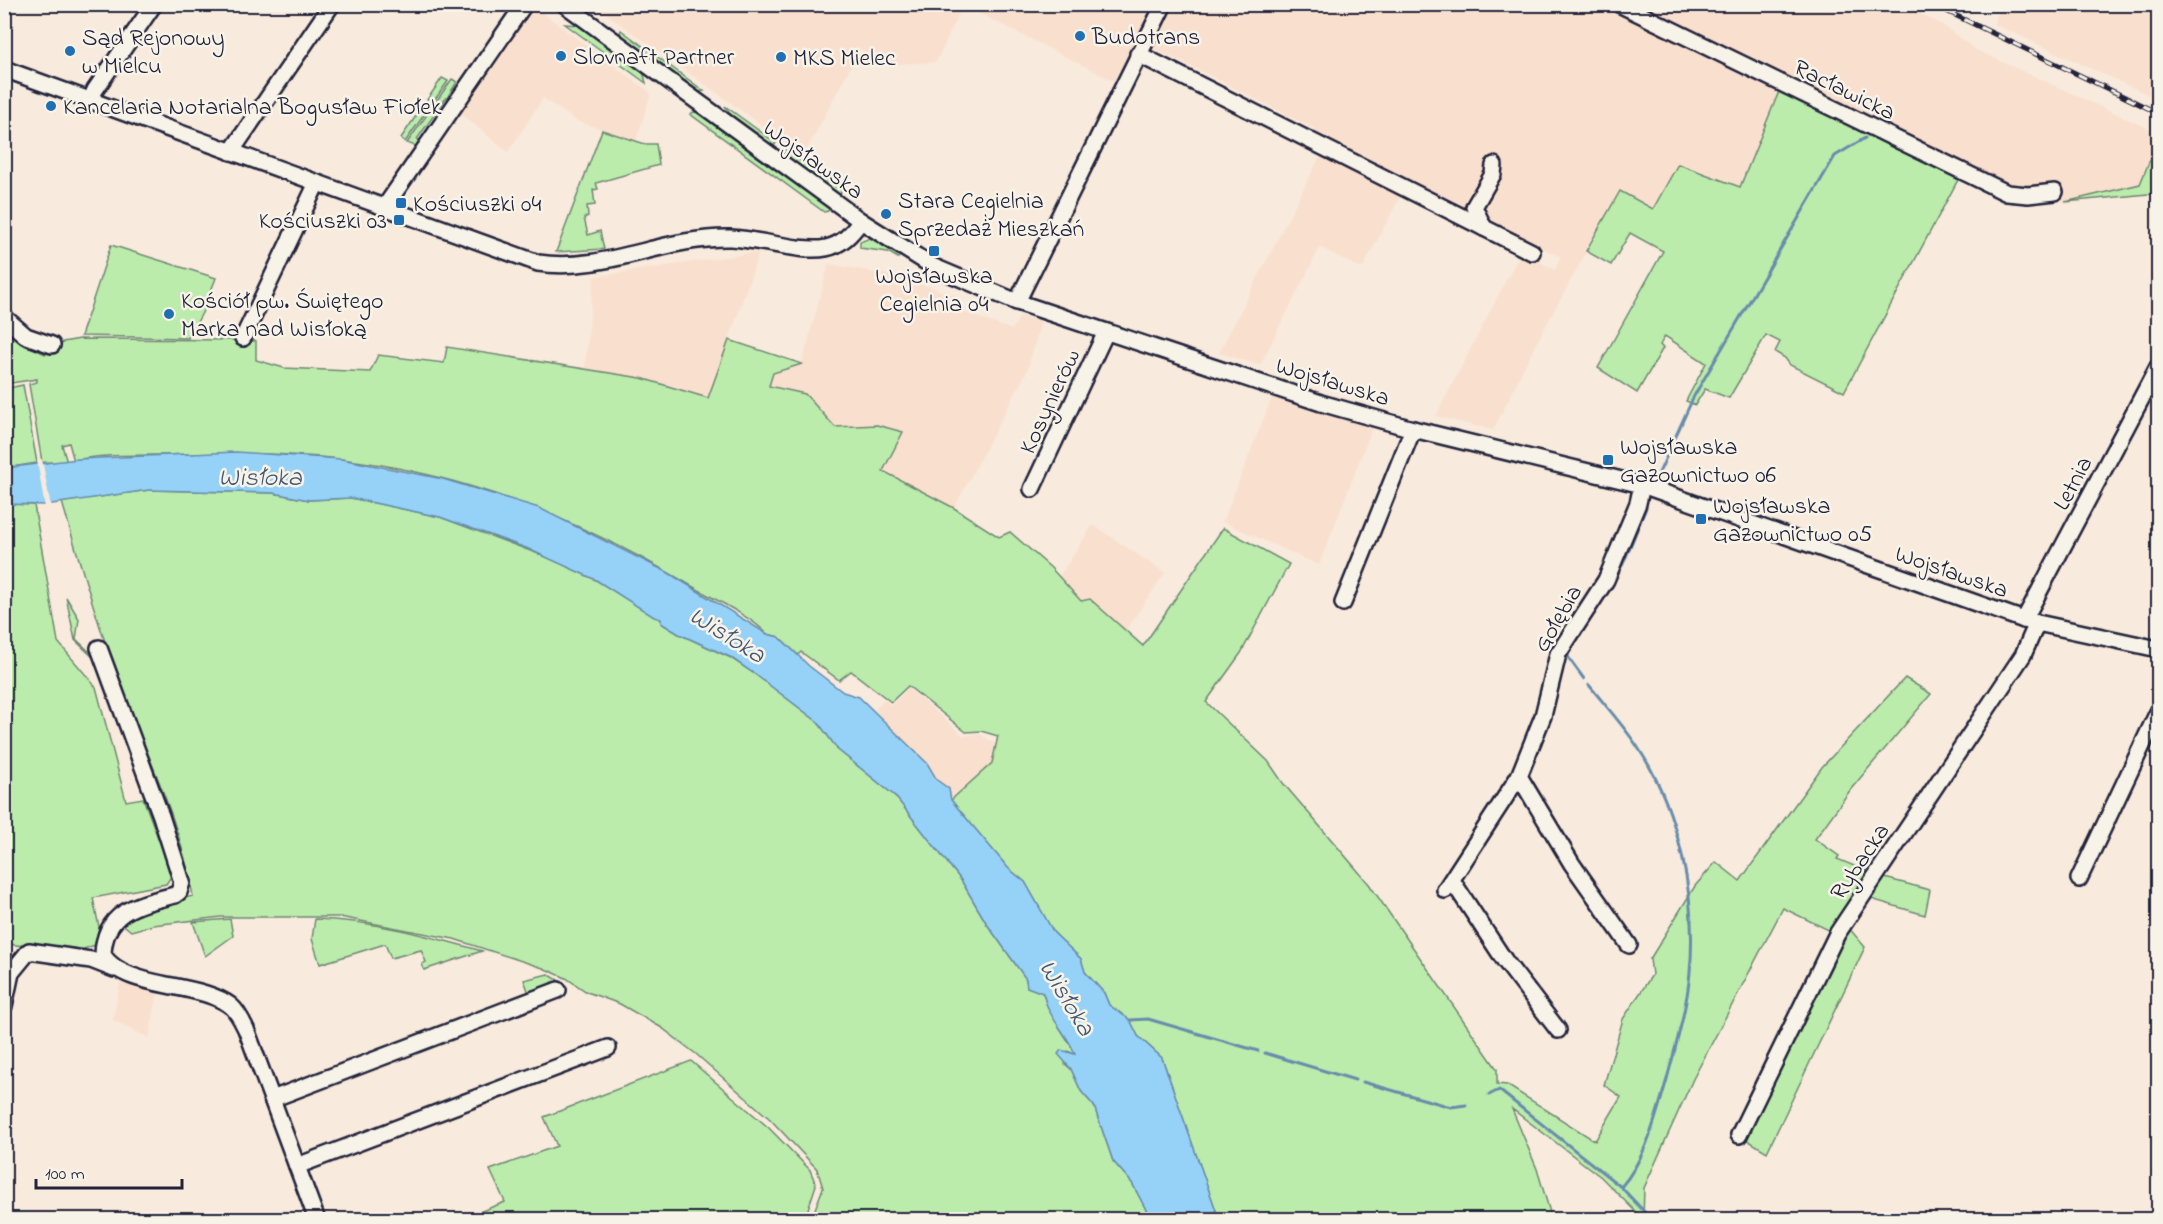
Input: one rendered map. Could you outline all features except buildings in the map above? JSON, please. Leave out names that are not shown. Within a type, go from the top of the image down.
[{"type":"street","points":[[90,101],[94,90],[154,4]]},
{"type":"street","points":[[231,152],[332,4]]},
{"type":"street","name":"Wojsławska","points":[[564,4],[861,221],[934,267],[1017,302],[1322,403],[1413,429],[1642,485],[2030,621],[2158,649]]},
{"type":"street","points":[[1017,302],[1164,4]]},
{"type":"street","name":"Racławicka","points":[[1619,4],[2007,193],[2024,196],[2055,192]]},
{"type":"street","points":[[384,208],[523,6]]},
{"type":"street","points":[[1138,54],[1532,252]]},
{"type":"street","points":[[4,69],[529,260],[565,266],[614,260],[710,239],[751,239],[818,249],[839,243],[861,221]]},
{"type":"street","points":[[1484,228],[1474,207],[1493,174],[1494,165]]},
{"type":"street","points":[[243,338],[316,183]]},
{"type":"street","points":[[4,317],[27,336],[52,345]]},
{"type":"street","name":"Kosynierów","points":[[1032,489],[1106,332]]},
{"type":"street","name":"Letnia","points":[[2030,621],[2158,367]]},
{"type":"street","points":[[1343,603],[1413,429]]},
{"type":"street","name":"Gołębia","points":[[1558,1030],[1449,886],[1519,776],[1543,716],[1558,654],[1606,580],[1638,503],[1642,485]]},
{"type":"street","name":"Rybacka","points":[[1738,1135],[1837,934],[2023,655],[2030,621]]},
{"type":"street","points":[[97,958],[119,914],[139,904],[175,895],[179,892],[182,882],[161,816],[99,648]]},
{"type":"street","points":[[2079,879],[2158,712]]},
{"type":"street","points":[[1519,776],[1572,864],[1629,945]]},
{"type":"street","points":[[4,1006],[11,973],[29,951],[97,958],[117,970],[206,995],[232,1007],[246,1029],[317,1220]]},
{"type":"street","points":[[272,1099],[558,990]]},
{"type":"street","points":[[297,1166],[608,1048]]},
{"type":"shaded area","points":[[594,5],[963,5],[936,62],[875,65],[860,48],[804,155]]},
{"type":"shaded area","points":[[963,5],[1902,5],[1941,24],[1976,50],[2158,133],[2158,149],[2149,162],[2140,184],[2064,202],[2060,195],[2010,189],[1887,129],[1888,125],[1808,86],[1785,78],[1740,187],[1678,164],[1653,209],[1620,191],[1534,347],[1493,430],[1436,416],[1521,252],[1555,270],[1561,257],[1337,146],[1318,134],[1315,129],[1197,69],[1138,42],[1118,83]]},
{"type":"shaded area","points":[[1998,5],[2158,5],[2158,99],[1994,24],[2001,6]]},
{"type":"shaded area","points":[[534,7],[651,93],[636,141],[577,121],[543,98],[508,152],[460,113]]},
{"type":"shaded area","points":[[1322,153],[1402,193],[1362,269],[1320,247],[1260,365],[1219,353]]},
{"type":"shaded area","points":[[759,252],[709,398],[641,378],[585,368],[594,277]]},
{"type":"shaded area","points":[[829,264],[899,277],[956,296],[952,308],[1012,330],[1020,316],[1041,321],[1027,371],[954,508],[882,471],[903,432],[877,425],[835,427],[805,394],[769,386],[773,373],[802,364]]},
{"type":"shaded area","points":[[1273,395],[1373,426],[1319,565],[1223,522]]},
{"type":"shaded area","points":[[1093,525],[1165,573],[1126,630],[1090,599],[1081,601],[1059,577]]},
{"type":"shaded area","points":[[908,688],[964,736],[980,734],[995,744],[992,763],[957,796],[952,797],[949,789],[938,780],[927,763],[886,726],[875,709],[885,700],[891,706]]},
{"type":"shaded area","points":[[121,979],[158,990],[149,1038],[113,1020]]},
{"type":"green space","points":[[565,24],[579,25],[643,71],[646,83]]},
{"type":"green space","points":[[621,30],[704,91],[698,92],[619,36]]},
{"type":"green space","points":[[442,78],[448,81],[405,142],[401,138]]},
{"type":"green space","points":[[452,79],[457,82],[449,98],[446,98],[417,139],[423,143],[415,146],[407,143]]},
{"type":"green space","points":[[1780,89],[1960,176],[1844,392],[1790,365],[1785,358],[1775,352],[1780,342],[1766,335],[1729,398],[1705,389],[1695,405],[1686,401],[1706,363],[1665,336],[1660,345],[1663,348],[1637,393],[1598,368],[1663,251],[1630,233],[1611,265],[1586,251],[1620,191],[1653,209],[1678,164],[1740,187]]},
{"type":"green space","points":[[725,106],[776,143],[774,146],[731,117]]},
{"type":"green space","points":[[700,113],[830,208],[828,211],[824,212],[690,114]]},
{"type":"green space","points":[[602,130],[645,144],[656,144],[659,165],[596,183],[598,189],[593,190],[595,205],[587,206],[588,216],[584,218],[588,235],[600,231],[604,249],[556,252]]},
{"type":"green space","points":[[784,149],[842,191],[839,196],[782,154]]},
{"type":"green space","points":[[2158,149],[2158,193],[2065,202],[2140,184],[2149,162]]},
{"type":"green space","points":[[870,238],[900,256],[898,258],[888,252],[860,248],[860,242]]},
{"type":"green space","points":[[111,245],[216,278],[202,313],[188,338],[81,336]]},
{"type":"green space","points":[[4,323],[22,338],[22,343],[45,354],[57,352],[63,342],[80,339],[246,340],[256,341],[256,360],[284,368],[370,372],[378,355],[444,363],[447,347],[641,378],[708,398],[729,340],[802,364],[773,373],[769,386],[805,394],[835,427],[877,425],[903,432],[883,471],[954,508],[999,537],[1010,532],[1051,568],[1081,601],[1090,599],[1143,646],[1223,528],[1289,564],[1241,653],[1206,702],[1268,761],[1283,783],[1369,884],[1497,1069],[1497,1084],[1507,1085],[1595,1141],[1621,1097],[1604,1085],[1623,1019],[1652,975],[1650,959],[1695,886],[1716,862],[1740,881],[1822,767],[1905,678],[1931,694],[1851,789],[1815,839],[1839,856],[1837,859],[1881,877],[1930,890],[1925,915],[1868,898],[1848,927],[1865,947],[1767,1152],[1739,1135],[1837,934],[1783,908],[1693,1079],[1644,1188],[1643,1219],[1601,1177],[1512,1109],[1537,1169],[1552,1219],[1219,1219],[1162,1058],[1138,1036],[1130,1020],[1109,1005],[1104,993],[1085,972],[1081,959],[1054,933],[1025,882],[1008,868],[951,800],[992,763],[998,736],[981,731],[966,732],[908,686],[891,702],[851,671],[839,680],[801,652],[798,655],[779,637],[767,634],[739,613],[603,538],[518,502],[430,475],[340,459],[274,454],[118,455],[74,461],[69,443],[62,445],[67,463],[42,462],[29,384],[37,382],[37,379],[5,384]]},
{"type":"green space","points":[[23,385],[37,463],[5,468],[4,389]]},
{"type":"green space","points":[[149,490],[273,493],[309,500],[351,498],[440,517],[552,559],[596,580],[661,619],[661,623],[679,634],[729,657],[756,675],[818,722],[838,750],[895,796],[961,880],[987,924],[1026,979],[1027,987],[1043,993],[1053,1018],[1076,1055],[1068,1051],[1065,1064],[1071,1069],[1081,1091],[1094,1106],[1113,1161],[1132,1183],[1151,1219],[856,1220],[844,1213],[820,1214],[815,1209],[823,1188],[817,1169],[770,1119],[696,1054],[662,1028],[620,1004],[587,992],[566,978],[543,968],[454,939],[340,917],[221,917],[153,925],[131,931],[120,922],[131,912],[193,896],[188,869],[172,816],[120,685],[62,502]]},
{"type":"green space","points":[[5,504],[34,505],[58,642],[96,687],[126,801],[143,798],[172,875],[166,884],[93,898],[99,927],[95,945],[78,951],[5,944]]},
{"type":"green space","points":[[66,597],[79,619],[76,639],[93,655],[96,654],[98,662],[75,640]]},
{"type":"green space","points":[[230,919],[233,936],[205,956],[193,922]]},
{"type":"green space","points":[[315,919],[378,926],[482,951],[424,970],[422,964],[426,962],[421,950],[391,958],[385,944],[320,964],[312,939]]},
{"type":"green space","points":[[548,974],[563,983],[562,987],[532,1001],[524,980]]},
{"type":"green space","points":[[691,1061],[769,1128],[810,1170],[816,1185],[807,1212],[812,1219],[461,1219],[505,1202],[490,1170],[557,1146],[544,1117]]},
{"type":"water","name":"Wisłoka","points":[[236,452],[341,459],[443,479],[539,508],[667,572],[767,634],[779,637],[809,666],[843,692],[859,697],[927,763],[937,780],[949,789],[951,800],[1008,868],[1025,882],[1054,933],[1081,959],[1085,972],[1104,993],[1109,1005],[1130,1020],[1138,1036],[1162,1058],[1219,1219],[1151,1219],[1132,1183],[1113,1161],[1094,1106],[1081,1091],[1071,1069],[1058,1054],[1061,1050],[1075,1054],[1049,1011],[1043,993],[1027,987],[1026,979],[987,924],[961,880],[895,796],[838,750],[818,722],[730,657],[679,634],[661,623],[661,619],[654,617],[596,580],[526,548],[440,517],[351,498],[309,500],[273,493],[149,490],[45,505],[5,504],[5,468],[78,459]]},
{"type":"pier","points":[[42,459],[51,507],[45,508],[37,460]]},
{"type":"waterway","points":[[1658,475],[1694,396],[1835,156],[1865,138]]},
{"type":"waterway","points":[[1614,578],[1623,564],[1646,508]]},
{"type":"waterway","points":[[1569,648],[1568,657],[1584,679]]},
{"type":"waterway","points":[[1589,685],[1637,746],[1664,797],[1682,855],[1691,914],[1690,972],[1677,1040],[1650,1136],[1638,1163],[1621,1187]]},
{"type":"waterway","points":[[1130,1020],[1148,1019],[1258,1051]]},
{"type":"waterway","points":[[1265,1053],[1355,1080]]},
{"type":"waterway","points":[[1363,1082],[1451,1107],[1466,1105]]},
{"type":"waterway","points":[[1489,1095],[1499,1090],[1621,1187],[1652,1220]]},
{"type":"railway","points":[[1932,4],[2158,113]]},
{"type":"place","name":"Budotrans","points":[[1080,36]]},
{"type":"place","name":"Sąd Rejonowy w Mielcu","points":[[70,51]]},
{"type":"place","name":"Slovnaft Partner","points":[[561,56]]},
{"type":"place","name":"MKS Mielec","points":[[781,57]]},
{"type":"place","name":"Kancelaria Notarialna Bogusław Fiołek","points":[[51,106]]},
{"type":"place","name":"Kościuszki 04","points":[[401,203]]},
{"type":"place","name":"Stara Cegielnia Sprzedaż Mieszkań","points":[[886,214]]},
{"type":"place","name":"Kościuszki 03","points":[[399,220]]},
{"type":"place","name":"Wojsławska Cegielnia 04","points":[[934,251]]},
{"type":"place","name":"Kościół pw. Świętego Marka nad Wisłoką","points":[[169,314]]},
{"type":"place","name":"Wojsławska Gazownictwo 06","points":[[1608,460]]},
{"type":"place","name":"Wojsławska Gazownictwo 05","points":[[1701,519]]}]
